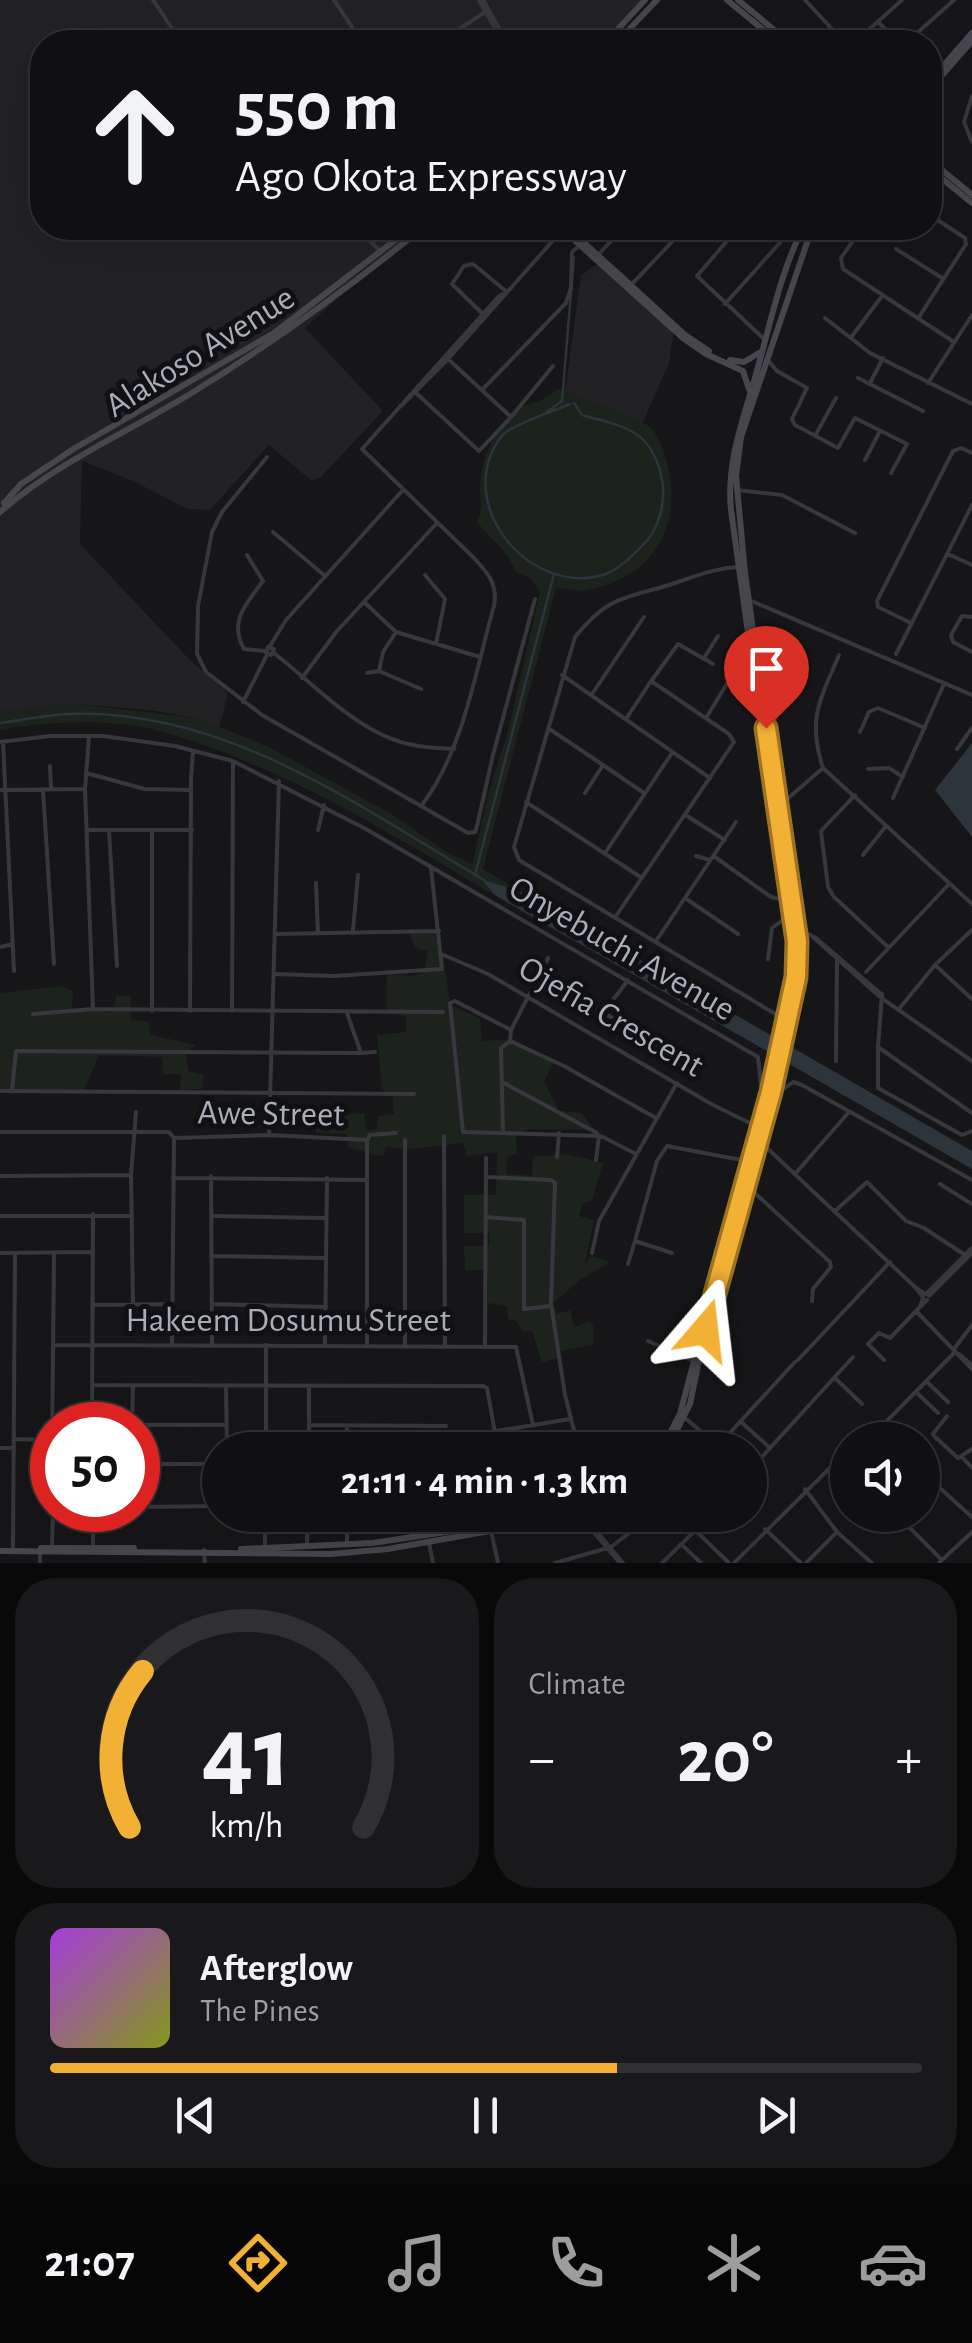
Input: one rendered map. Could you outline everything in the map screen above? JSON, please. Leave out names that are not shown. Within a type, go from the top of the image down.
[{"type":"main road","points":[[617,30],[645,0]]},
{"type":"main road","points":[[628,30],[656,0]]},
{"type":"main road","points":[[727,0],[771,30]]},
{"type":"main road","points":[[738,0],[763,30]]},
{"type":"main road","points":[[942,67],[972,33]]},
{"type":"main road","points":[[942,75],[972,41]]},
{"type":"main road","points":[[942,170],[972,195]]},
{"type":"main road","points":[[942,179],[972,204]]},
{"type":"main road","name":"Alakoso Avenue","points":[[224,368],[290,323],[396,240]]},
{"type":"main road","name":"Alakoso Avenue","points":[[0,510],[22,488],[294,328],[407,240]]},
{"type":"main road","points":[[575,240],[683,338],[702,352],[743,371],[750,393]]},
{"type":"main road","points":[[578,240],[685,335],[716,354],[744,362],[756,356],[764,341]]},
{"type":"main road","points":[[782,1029],[791,969],[787,917],[739,567],[730,470],[764,341],[797,240]]},
{"type":"main road","points":[[675,1432],[684,1418],[757,1144],[797,966],[795,927],[749,600],[736,462],[808,240]]},
{"type":"main road","points":[[672,1432],[768,1087]]},
{"type":"main road","points":[[0,1549],[40,1552],[265,1548],[306,1551],[332,1559],[444,1532]]},
{"type":"main road","points":[[0,1549],[306,1551],[429,1542],[485,1532]]},
{"type":"street","points":[[153,0],[173,30]]},
{"type":"street","points":[[334,0],[354,30]]},
{"type":"street","points":[[481,0],[497,30]]},
{"type":"street","points":[[481,0],[498,30]]},
{"type":"street","points":[[804,0],[833,30]]},
{"type":"street","points":[[868,30],[902,0]]},
{"type":"street","points":[[921,30],[954,0]]},
{"type":"street","points":[[458,30],[485,12]]},
{"type":"street","points":[[878,22],[886,30]]},
{"type":"street","points":[[972,96],[964,122],[972,142]]},
{"type":"street","points":[[918,318],[966,241],[942,224]]},
{"type":"street","points":[[369,240],[381,252]]},
{"type":"street","points":[[422,805],[442,776],[454,748],[495,600],[494,584],[484,569],[362,449],[553,240]]},
{"type":"street","points":[[597,257],[612,240]]},
{"type":"street","points":[[631,285],[674,240]]},
{"type":"street","points":[[727,240],[697,274],[699,280],[764,341]]},
{"type":"street","points":[[725,304],[782,240]]},
{"type":"street","points":[[854,240],[841,258],[841,265],[954,342]]},
{"type":"street","points":[[482,390],[566,302],[572,252],[580,245]]},
{"type":"street","points":[[896,248],[944,280]]},
{"type":"street","points":[[484,315],[452,284],[464,266],[473,264],[507,292]]},
{"type":"street","points":[[852,336],[882,296]]},
{"type":"street","points":[[928,382],[972,315]]},
{"type":"street","points":[[825,318],[866,350],[969,403],[972,394]]},
{"type":"street","points":[[447,357],[511,416]]},
{"type":"street","points":[[870,383],[882,358]]},
{"type":"street","points":[[768,360],[777,371],[807,388],[792,422],[815,436],[838,448],[855,418],[907,444],[892,473]]},
{"type":"street","points":[[415,391],[479,451],[553,366]]},
{"type":"street","points":[[762,376],[777,371]]},
{"type":"street","points":[[858,378],[923,412]]},
{"type":"street","points":[[815,436],[836,398]]},
{"type":"street","points":[[865,460],[880,431]]},
{"type":"street","points":[[911,623],[878,607],[877,601],[953,451],[961,448],[972,453]]},
{"type":"street","points":[[267,457],[214,524],[198,606],[197,654],[212,678],[243,702],[464,832],[476,830],[534,599]]},
{"type":"street","points":[[243,702],[286,620],[404,490]]},
{"type":"street","points":[[736,490],[782,495],[855,533]]},
{"type":"street","points":[[896,654],[972,505]]},
{"type":"street","points":[[302,678],[337,631],[438,522]]},
{"type":"street","points":[[273,532],[325,576]]},
{"type":"street","points":[[948,554],[972,566]]},
{"type":"street","points":[[247,555],[263,581],[240,611],[238,639],[244,649],[269,652],[364,724],[386,736],[416,746],[454,748]]},
{"type":"street","points":[[739,567],[706,570],[680,582],[624,596],[605,606],[574,636],[514,846],[520,860],[782,1018]]},
{"type":"street","points":[[425,575],[446,602],[436,644]]},
{"type":"street","points":[[749,600],[972,695]]},
{"type":"street","points":[[365,603],[396,632],[480,657]]},
{"type":"street","points":[[972,617],[962,616],[951,636],[953,642],[972,652]]},
{"type":"street","points":[[592,694],[644,617]]},
{"type":"street","points":[[378,671],[383,652],[396,632]]},
{"type":"street","points":[[704,658],[718,636]]},
{"type":"street","points":[[626,719],[678,644],[713,664]]},
{"type":"street","points":[[839,655],[820,696],[815,720],[823,768],[972,904]]},
{"type":"street","points":[[367,673],[378,671],[421,689]]},
{"type":"street","points":[[562,675],[711,779]]},
{"type":"street","points":[[615,918],[734,742],[729,734],[652,681]]},
{"type":"street","points":[[706,718],[728,682]]},
{"type":"street","points":[[893,798],[944,683]]},
{"type":"street","points":[[860,732],[870,712],[878,708],[925,728]]},
{"type":"street","points":[[548,728],[645,794]]},
{"type":"street","points":[[958,749],[972,728]]},
{"type":"street","points":[[89,736],[85,790],[93,1009]]},
{"type":"street","name":"Onyebuchi Avenue","points":[[2,741],[89,736],[175,746],[233,761],[324,805],[758,1057],[768,1087]]},
{"type":"street","points":[[2,741],[14,971]]},
{"type":"street","points":[[190,1011],[194,752]]},
{"type":"street","points":[[605,853],[673,753]]},
{"type":"street","points":[[232,1010],[233,761]]},
{"type":"street","points":[[584,793],[603,765]]},
{"type":"street","points":[[50,766],[51,789]]},
{"type":"street","points":[[778,807],[823,768]]},
{"type":"street","points":[[868,769],[889,768],[903,777]]},
{"type":"street","points":[[86,773],[145,789],[191,790]]},
{"type":"street","points":[[269,1135],[279,782]]},
{"type":"street","points":[[3,790],[85,790]]},
{"type":"street","points":[[43,790],[54,964]]},
{"type":"street","points":[[855,796],[820,831],[828,887],[888,947]]},
{"type":"street","points":[[526,802],[642,878]]},
{"type":"street","points":[[318,830],[324,805]]},
{"type":"street","points":[[686,816],[725,840]]},
{"type":"street","points":[[656,942],[736,822]]},
{"type":"street","points":[[863,856],[886,826]]},
{"type":"street","points":[[88,830],[192,830]]},
{"type":"street","points":[[110,830],[117,966]]},
{"type":"street","points":[[152,830],[152,1010]]},
{"type":"street","points":[[696,856],[713,859],[772,897],[784,900]]},
{"type":"street","points":[[273,974],[334,976],[440,970],[443,954],[431,868]]},
{"type":"street","points":[[352,932],[358,875]]},
{"type":"street","points":[[316,883],[318,934]]},
{"type":"street","points":[[866,972],[950,883]]},
{"type":"street","points":[[686,899],[738,934]]},
{"type":"street","points":[[768,959],[772,928],[787,917]]},
{"type":"street","points":[[795,927],[813,937],[898,1009],[972,1060]]},
{"type":"street","points":[[898,1009],[972,930]]},
{"type":"street","points":[[275,934],[439,931]]},
{"type":"street","points":[[0,946],[14,944]]},
{"type":"street","name":"Ojefia Crescent","points":[[443,954],[488,974],[713,1106],[755,1125]]},
{"type":"street","points":[[503,1131],[501,1048],[510,1040],[510,1030],[548,958]]},
{"type":"street","points":[[836,1062],[838,960]]},
{"type":"street","points":[[936,965],[972,999]]},
{"type":"street","points":[[538,980],[604,1012],[662,1050]]},
{"type":"street","points":[[604,1012],[628,980]]},
{"type":"street","points":[[882,996],[878,1088],[962,1135],[972,1131]]},
{"type":"street","points":[[510,1030],[454,1001],[450,1003],[463,1132],[600,1136]]},
{"type":"street","points":[[32,1014],[93,1009],[443,1012]]},
{"type":"street","points":[[347,1013],[361,1053]]},
{"type":"street","points":[[510,1040],[656,1118]]},
{"type":"street","points":[[878,1047],[972,1113]]},
{"type":"street","points":[[12,1091],[16,1050],[375,1052]]},
{"type":"street","points":[[502,1082],[636,1154]]},
{"type":"street","points":[[768,1087],[785,1088],[794,1082],[972,1180]]},
{"type":"street","points":[[592,1252],[597,1224],[676,1083]]},
{"type":"street","points":[[0,1091],[414,1094]]},
{"type":"street","points":[[132,1304],[136,1112]]},
{"type":"street","points":[[795,1174],[848,1112]]},
{"type":"street","name":"Awe Street","points":[[0,1132],[134,1131],[169,1132],[174,1138],[269,1135],[368,1140],[370,1135],[396,1133]]},
{"type":"street","points":[[557,1157],[559,1132]]},
{"type":"street","points":[[444,1136],[445,1346]]},
{"type":"street","points":[[596,1160],[600,1136]]},
{"type":"street","points":[[172,1345],[174,1138]]},
{"type":"street","points":[[366,1346],[368,1140]]},
{"type":"street","points":[[405,1140],[405,1346]]},
{"type":"street","points":[[757,1144],[767,1148],[925,1296]]},
{"type":"street","points":[[628,1264],[657,1160],[667,1146],[746,1161]]},
{"type":"street","points":[[485,1346],[486,1158]]},
{"type":"street","points":[[0,1176],[132,1175]]},
{"type":"street","points":[[212,1176],[212,1344]]},
{"type":"street","points":[[486,1177],[555,1182],[551,1306],[574,1432]]},
{"type":"street","points":[[173,1178],[366,1180]]},
{"type":"street","points":[[326,1345],[327,1178]]},
{"type":"street","points":[[835,1211],[868,1182],[910,1222],[969,1253],[890,1338],[878,1333],[868,1344],[884,1360]]},
{"type":"street","points":[[745,1184],[830,1262],[812,1289],[812,1301]]},
{"type":"street","points":[[940,1184],[972,1204]]},
{"type":"street","points":[[92,1402],[93,1214]]},
{"type":"street","points":[[0,1216],[132,1216]]},
{"type":"street","points":[[212,1216],[324,1218]]},
{"type":"street","points":[[486,1217],[524,1220],[524,1309],[551,1306]]},
{"type":"street","points":[[635,1241],[672,1252]]},
{"type":"street","points":[[0,1253],[93,1252]]},
{"type":"street","points":[[13,1548],[15,1253]]},
{"type":"street","points":[[53,1402],[54,1253]]},
{"type":"street","points":[[211,1256],[324,1258]]},
{"type":"street","points":[[731,1432],[890,1262]]},
{"type":"street","points":[[95,1305],[172,1304]]},
{"type":"street","points":[[212,1304],[326,1307]]},
{"type":"street","points":[[918,1309],[972,1368]]},
{"type":"street","points":[[887,1422],[928,1383],[971,1328]]},
{"type":"street","points":[[648,1341],[694,1361]]},
{"type":"street","name":"Hakeem Dosumu Street","points":[[55,1344],[519,1349],[533,1425]]},
{"type":"street","points":[[266,1345],[266,1432]]},
{"type":"street","points":[[767,1451],[854,1357]]},
{"type":"street","points":[[835,1378],[862,1404]]},
{"type":"street","points":[[928,1383],[948,1402]]},
{"type":"street","points":[[92,1385],[485,1386],[495,1432]]},
{"type":"street","points":[[226,1385],[226,1432]]},
{"type":"street","points":[[133,1386],[133,1402]]},
{"type":"street","points":[[309,1386],[309,1432]]},
{"type":"street","points":[[917,1393],[938,1413]]},
{"type":"street","points":[[947,1416],[933,1434],[958,1458],[972,1449]]},
{"type":"street","points":[[684,1418],[699,1432]]},
{"type":"street","points":[[500,1432],[570,1419]]},
{"type":"street","points":[[740,1422],[770,1448]]},
{"type":"street","points":[[160,1425],[226,1425]]},
{"type":"street","points":[[309,1425],[446,1426]]},
{"type":"street","points":[[347,1426],[347,1432]]},
{"type":"street","points":[[14,1439],[30,1439]]},
{"type":"street","points":[[0,1448],[14,1448]]},
{"type":"street","points":[[962,1457],[972,1468]]},
{"type":"street","points":[[160,1464],[202,1464]]},
{"type":"street","points":[[767,1528],[830,1467]]},
{"type":"street","points":[[940,1488],[972,1516]]},
{"type":"street","points":[[805,1490],[830,1523]]},
{"type":"street","points":[[160,1507],[202,1506]]},
{"type":"street","points":[[52,1532],[52,1547]]},
{"type":"street","points":[[93,1532],[93,1547]]},
{"type":"street","points":[[265,1532],[265,1548]]},
{"type":"street","points":[[301,1563],[307,1532]]},
{"type":"street","points":[[347,1532],[347,1546]]},
{"type":"street","points":[[418,1532],[418,1536]]},
{"type":"street","points":[[491,1532],[498,1563]]},
{"type":"street","points":[[596,1532],[622,1563]]},
{"type":"street","points":[[555,1563],[609,1547],[630,1532]]},
{"type":"street","points":[[662,1563],[694,1532]]},
{"type":"street","points":[[698,1532],[731,1563],[763,1532]]},
{"type":"street","points":[[767,1532],[803,1563],[837,1532],[872,1563]]},
{"type":"street","points":[[913,1532],[940,1562],[972,1532]]},
{"type":"street","points":[[429,1542],[433,1563]]},
{"type":"street","points":[[681,1544],[702,1563]]},
{"type":"street","points":[[204,1551],[204,1563]]},
{"type":"street","points":[[40,1552],[40,1563]]},
{"type":"street","points":[[244,1553],[244,1563]]},
{"type":"shaded area","points":[[0,0],[645,0],[616,30],[30,30],[30,240],[414,240],[342,294],[305,328],[383,411],[321,477],[312,481],[269,445],[210,510],[188,509],[82,461],[80,544],[189,659],[228,693],[219,728],[197,718],[149,710],[75,704],[0,712]]},
{"type":"shaded area","points":[[613,264],[675,322],[669,363],[644,420],[637,426],[573,409],[565,392],[581,275],[594,266]]},
{"type":"shaded area","points":[[557,389],[651,428],[665,456],[671,486],[671,506],[661,541],[639,567],[607,585],[580,591],[556,588],[483,869],[579,926],[506,887],[483,880],[574,941],[321,796],[214,749],[159,731],[121,724],[59,723],[0,730],[0,712],[75,704],[197,718],[269,747],[393,815],[448,853],[472,864],[540,592],[531,579],[515,571],[477,522],[481,512],[481,474],[489,447],[509,416]]},
{"type":"shaded area","points":[[972,743],[972,837],[935,790]]},
{"type":"shaded area","points":[[481,879],[506,887],[623,950],[972,1151],[972,1169],[495,895]]},
{"type":"shaded area","points":[[434,931],[443,956],[450,1005],[480,1018],[482,1041],[513,1039],[553,1063],[544,1082],[559,1111],[581,1113],[595,1130],[529,1129],[516,1137],[517,1153],[507,1158],[506,1174],[532,1176],[533,1157],[566,1154],[603,1163],[592,1200],[583,1203],[579,1216],[594,1220],[585,1264],[591,1256],[610,1262],[553,1303],[557,1314],[570,1310],[574,1327],[589,1322],[593,1325],[594,1345],[559,1351],[558,1358],[542,1362],[532,1331],[522,1331],[517,1321],[508,1319],[507,1306],[488,1303],[488,1270],[465,1270],[464,1246],[489,1246],[490,1233],[464,1233],[464,1195],[496,1195],[497,1152],[467,1156],[463,1143],[411,1149],[386,1147],[383,1156],[348,1148],[347,1134],[316,1133],[316,1116],[364,1113],[367,1130],[377,1129],[378,1116],[394,1114],[392,1095],[382,1089],[377,1035],[406,1032],[406,1016],[386,1012],[387,974],[424,973],[428,951],[416,948],[409,934]]},
{"type":"shaded area","points":[[62,986],[73,991],[72,1009],[114,1012],[116,995],[131,996],[131,1019],[149,1022],[151,1035],[196,1045],[186,1052],[188,1071],[204,1075],[202,1089],[180,1090],[181,1074],[163,1074],[162,1057],[99,1055],[84,1090],[0,1093],[0,993]]},
{"type":"waterway","points":[[547,412],[562,401],[574,257]]},
{"type":"waterway","points":[[570,404],[523,423],[501,437],[488,463],[486,490],[492,516],[507,540],[527,559],[551,573],[578,578],[611,572],[638,550],[658,522],[663,494],[656,459],[641,438],[621,426],[582,415],[574,403]]},
{"type":"waterway","points":[[475,875],[554,574]]},
{"type":"waterway","points":[[0,723],[69,714],[126,716],[182,727],[235,744],[338,793],[484,880]]},
{"type":"route","points":[[705,1330],[771,1092],[796,977],[797,941],[766,728]]}]
